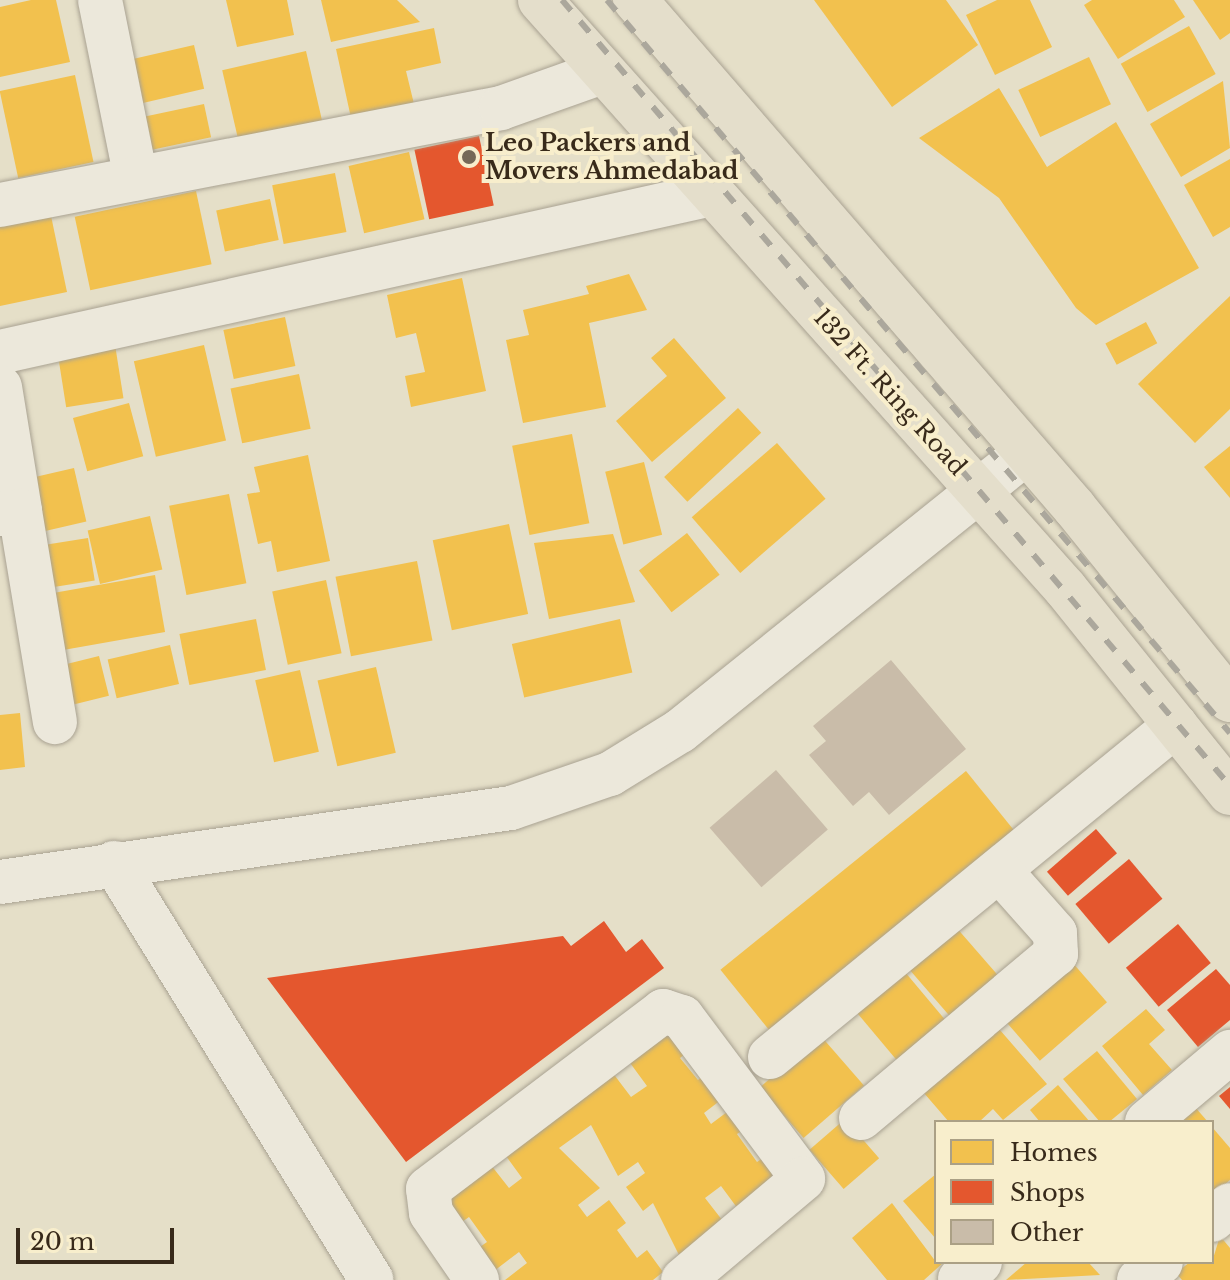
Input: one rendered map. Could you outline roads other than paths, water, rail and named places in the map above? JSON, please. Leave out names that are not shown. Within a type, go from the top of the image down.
[{"type":"main road","name":"132 Ft. Ring Road","points":[[540,0],[980,493],[1230,793]]},
{"type":"main road","points":[[635,0],[1025,454],[1230,700]]},
{"type":"street","points":[[100,0],[136,178]]},
{"type":"street","points":[[0,205],[501,108],[602,72]]},
{"type":"street","points":[[0,352],[712,194]]},
{"type":"street","points":[[0,387],[10,513],[55,722]]},
{"type":"street","points":[[0,882],[114,863],[511,808],[610,774],[680,731],[1025,454]]},
{"type":"street","points":[[770,1057],[1176,725]]},
{"type":"street","points":[[114,863],[372,1280]]},
{"type":"street","points":[[861,1118],[1056,954],[1055,933],[999,870]]},
{"type":"street","points":[[477,1280],[431,1213],[428,1189],[663,1011],[682,1017],[803,1179],[683,1280]]},
{"type":"street","points":[[1149,1120],[1230,1052]]},
{"type":"street","points":[[1214,1218],[1230,1205]]},
{"type":"street","points":[[960,1279],[978,1264]]},
{"type":"street","points":[[1139,1280],[1159,1264]]},
{"type":"railway","points":[[562,0],[1230,786]]},
{"type":"railway","points":[[607,0],[1230,733]]},
{"type":"place","name":"Leo Packers and Movers Ahmedabad","points":[[469,157]]}]
